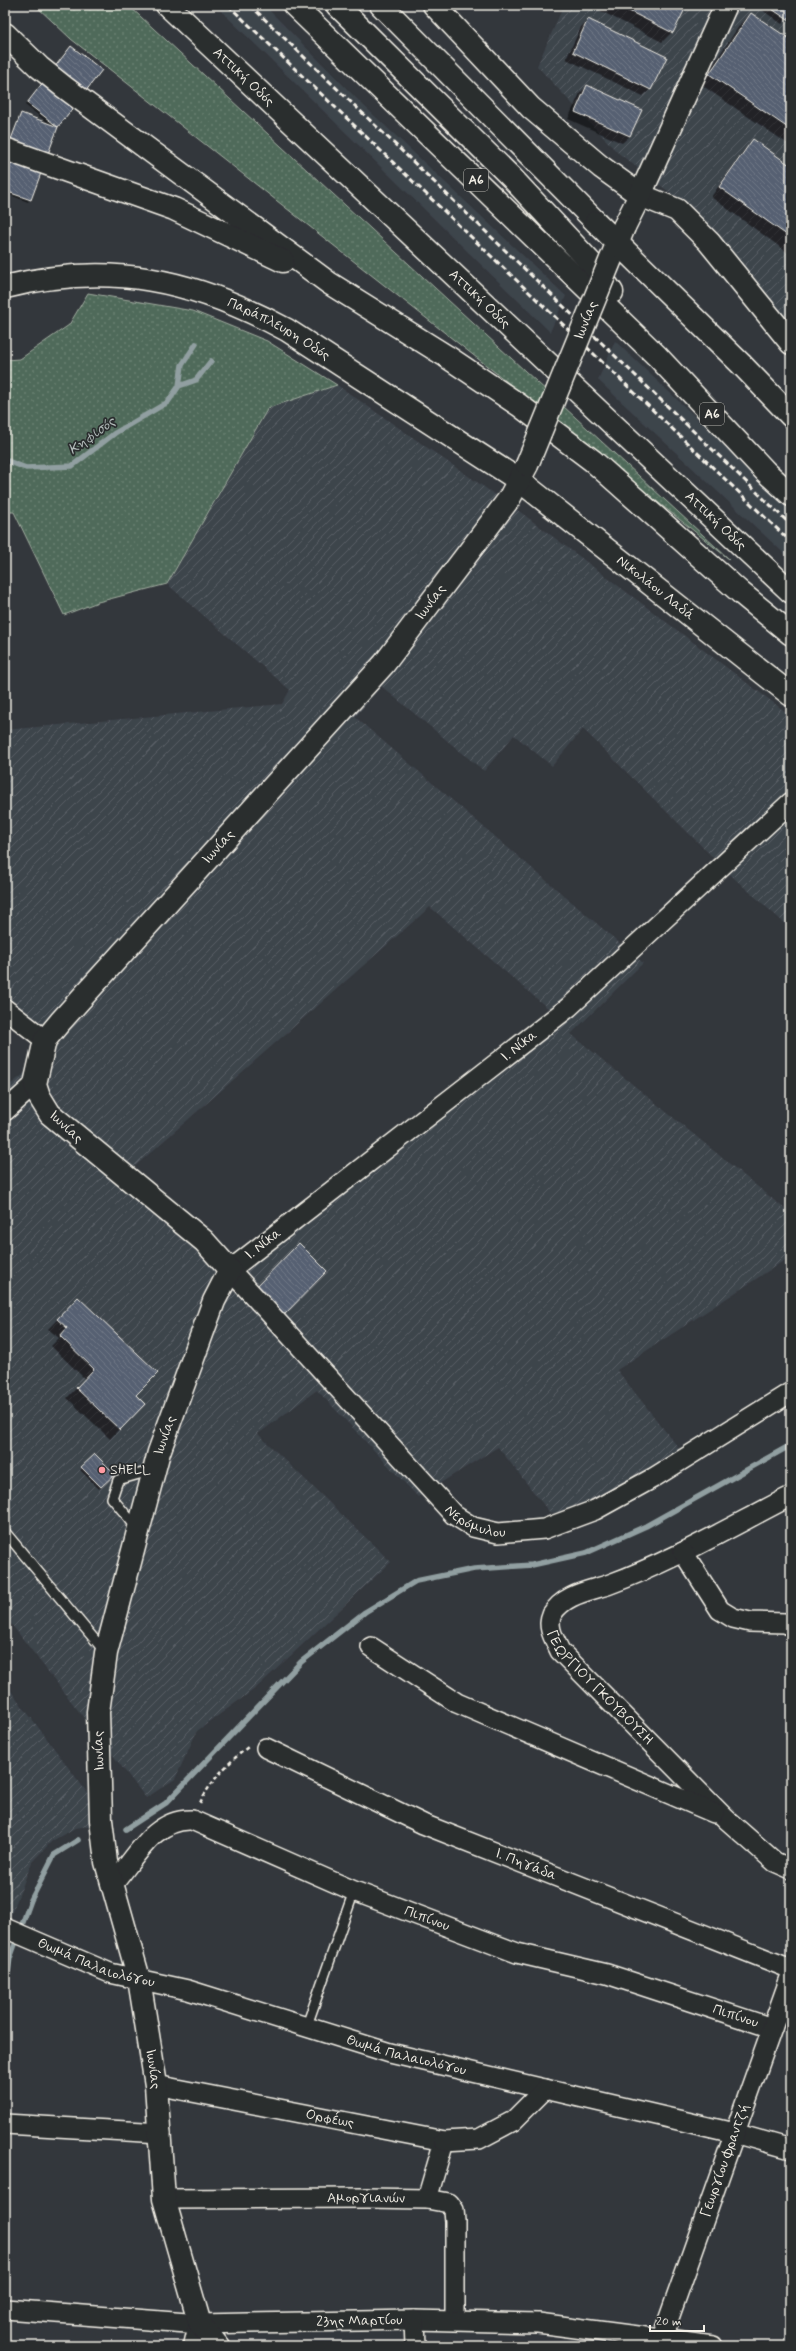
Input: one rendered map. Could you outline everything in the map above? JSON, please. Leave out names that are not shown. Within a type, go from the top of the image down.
[{"type":"main road","name":"Αττική Οδός","points":[[167,5],[791,592]]},
{"type":"main road","name":"Α6","points":[[294,5],[657,356],[766,472],[791,495]]},
{"type":"main road","points":[[337,5],[512,178],[593,265],[657,356]]},
{"type":"main road","points":[[381,5],[742,365],[791,416]]},
{"type":"main road","points":[[434,5],[531,108],[601,167],[640,195],[677,210],[709,242],[791,343]]},
{"type":"main road","name":"Ιωνίας","points":[[218,2346],[200,2324],[164,2199],[161,2133],[156,2085],[139,1979],[106,1862],[101,1820],[98,1712],[106,1653],[154,1469],[214,1301],[230,1270],[204,1241],[59,1124],[44,1106],[35,1084],[45,1040],[384,664],[509,498],[523,473],[624,227],[726,5]]},
{"type":"main road","points":[[5,34],[39,67],[64,87],[329,283],[446,356],[506,396],[593,461],[741,593],[791,634]]},
{"type":"main road","points":[[5,149],[174,209],[329,283]]},
{"type":"main road","name":"Παράπλευρη Οδός","points":[[5,286],[52,277],[106,275],[161,280],[211,294],[247,309],[287,330],[523,473]]},
{"type":"main road","name":"Νικολάου Λαδά","points":[[523,473],[791,695]]},
{"type":"main road","name":"Ιωνίας","points":[[195,2346],[200,2324]]},
{"type":"street","name":"Ι. Νίκα","points":[[230,1270],[569,1007],[791,802]]},
{"type":"street","points":[[5,1010],[45,1040]]},
{"type":"street","points":[[5,1111],[35,1084]]},
{"type":"street","name":"Νερόμυλου","points":[[230,1270],[454,1515],[473,1527],[498,1532],[544,1529],[595,1510],[653,1478],[791,1392]]},
{"type":"street","name":"ΓΕΩΡΓΙΟΥ ΓΚΟΥΒΟΥΣΗ","points":[[791,1496],[683,1552],[610,1584],[572,1595],[553,1613],[550,1622],[551,1632],[560,1651],[726,1819],[775,1862],[791,1869]]},
{"type":"street","points":[[683,1552],[720,1610],[733,1618],[750,1622],[786,1623],[791,1626]]},
{"type":"street","points":[[371,1647],[457,1703],[682,1798],[726,1819]]},
{"type":"street","name":"Ι. Πηγάδα","points":[[266,1748],[423,1824],[791,1969]]},
{"type":"street","name":"Πιπίνου","points":[[112,1884],[148,1840],[165,1825],[178,1819],[192,1820],[354,1891],[518,1953],[607,1974],[772,2028]]},
{"type":"street","name":"Θωμά Παλαιολόγου","points":[[15,1932],[110,1973],[188,1990],[390,2053],[734,2133],[791,2149]]},
{"type":"street","name":"Γεωργίου Φραντζή","points":[[661,2342],[791,1974]]},
{"type":"street","name":"Ορφέως","points":[[156,2085],[444,2141],[479,2139],[513,2122],[545,2089]]},
{"type":"street","points":[[5,2124],[161,2133]]},
{"type":"street","points":[[427,2199],[444,2141]]},
{"type":"street","name":"Αμοργιανών","points":[[164,2199],[427,2199],[449,2203],[454,2210],[455,2320]]},
{"type":"street","name":"23ης Μαρτίου","points":[[5,2309],[200,2324],[414,2320],[538,2323],[661,2342],[713,2346]]},
{"type":"street","points":[[414,2320],[415,2346]]},
{"type":"lane","points":[[138,1530],[112,1498],[118,1480],[154,1469]]},
{"type":"lane","points":[[5,1532],[106,1653]]},
{"type":"lane","points":[[306,2028],[354,1891]]},
{"type":"path","points":[[192,1820],[214,1779],[233,1758],[249,1746],[258,1745],[266,1748]]},
{"type":"shaded area","points":[[215,5],[264,5],[361,103],[566,296],[550,332]]},
{"type":"shaded area","points":[[564,5],[791,5],[791,327],[703,218],[617,152],[537,66]]},
{"type":"shaded area","points":[[615,341],[791,507],[791,560],[598,380]]},
{"type":"shaded area","points":[[337,385],[523,514],[791,716],[791,929],[735,879],[583,729],[552,766],[514,735],[484,771],[381,686],[355,717],[643,963],[571,1034],[791,1214],[791,1256],[617,1370],[681,1451],[581,1510],[550,1513],[498,1447],[418,1497],[317,1390],[258,1434],[391,1562],[256,1688],[197,1731],[175,1779],[146,1798],[5,1616],[5,1092],[11,1084],[29,1070],[38,1043],[5,1017],[5,730],[282,704],[290,690],[167,584],[268,408]],"holes":[[[430,907],[551,1011],[229,1257],[133,1168]]]},
{"type":"shaded area","points":[[5,1683],[110,1823],[75,1828],[52,1841],[32,1862],[11,1915],[5,1912]]},
{"type":"green space","points":[[35,5],[128,5],[729,559],[510,384],[71,39]]},
{"type":"green space","points":[[88,293],[193,311],[267,341],[337,385],[268,408],[167,584],[98,602],[64,615],[14,512],[5,512],[5,360],[20,359],[69,325]]},
{"type":"building","points":[[617,5],[687,5],[673,33]]},
{"type":"building","points":[[766,5],[791,5],[791,15],[788,20]]},
{"type":"building","points":[[751,13],[791,40],[791,130],[709,74]]},
{"type":"building","points":[[588,19],[667,57],[651,90],[573,52]]},
{"type":"building","points":[[71,46],[102,70],[58,127],[27,103]]},
{"type":"building","points":[[587,85],[642,110],[630,136],[575,112]]},
{"type":"building","points":[[21,113],[58,127],[31,200],[5,191],[5,155]]},
{"type":"building","points":[[753,139],[791,166],[791,238],[719,187]]},
{"type":"building","points":[[299,1243],[327,1271],[280,1319],[252,1291]]},
{"type":"building","points":[[78,1297],[158,1373],[136,1395],[145,1404],[120,1430],[76,1388],[94,1369],[60,1336],[67,1328],[57,1319]]},
{"type":"building","points":[[95,1454],[115,1474],[101,1487],[81,1467]]},
{"type":"waterway","name":"Κηφισός","points":[[5,460],[26,468],[72,466],[115,433],[168,402],[179,386],[182,365],[196,344]]},
{"type":"waterway","name":"Κηφισός","points":[[179,386],[196,380],[211,361]]},
{"type":"waterway","points":[[126,1829],[166,1803],[301,1662],[365,1612],[416,1581],[474,1569],[532,1565],[586,1553],[646,1526],[791,1445]]},
{"type":"waterway","points":[[5,1995],[10,1958],[31,1900],[54,1855],[78,1840]]},
{"type":"railway","points":[[228,5],[791,542]]},
{"type":"railway","points":[[250,5],[791,525]]},
{"type":"place","name":"SHELL","points":[[102,1470]]}]
